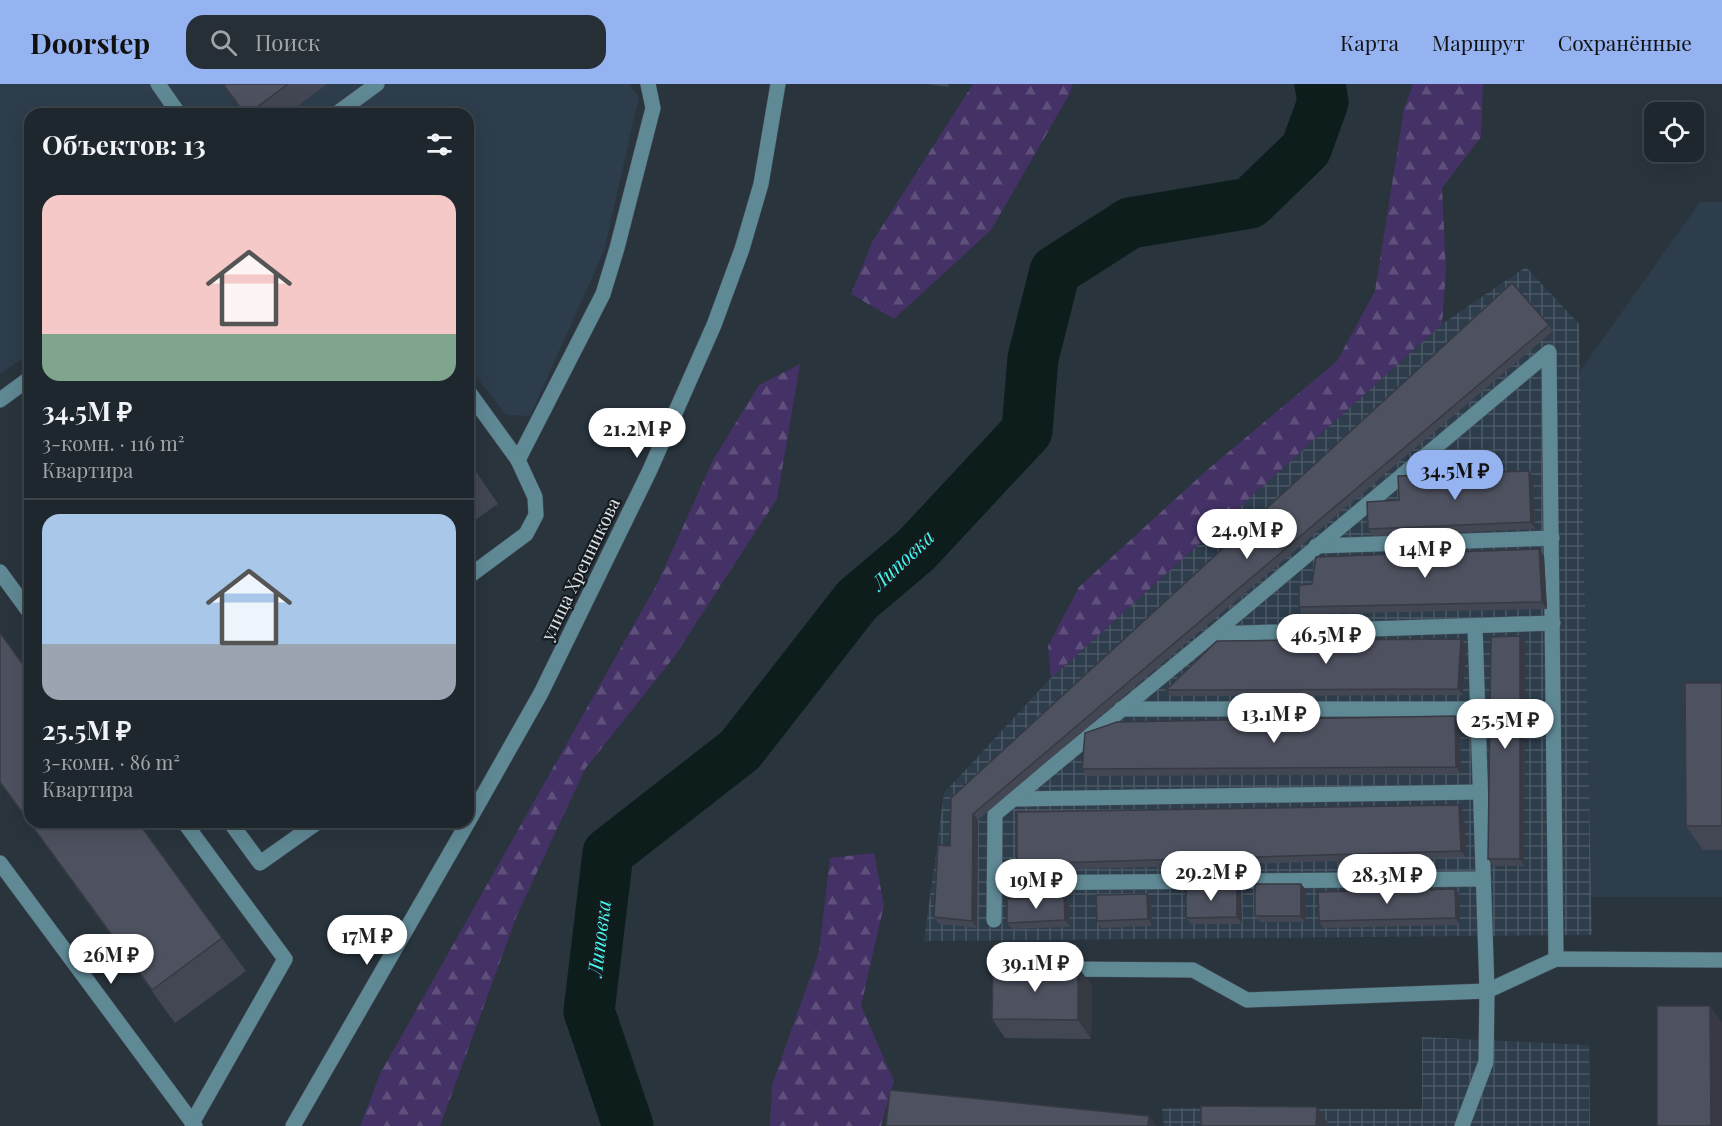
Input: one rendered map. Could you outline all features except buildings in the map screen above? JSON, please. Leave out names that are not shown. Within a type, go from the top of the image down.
[{"type":"street","points":[[158,84],[175,108]]},
{"type":"street","points":[[344,108],[376,84]]},
{"type":"street","points":[[518,460],[603,294],[653,108],[648,84]]},
{"type":"street","name":"улица Хренникова","points":[[474,811],[546,682],[649,472],[714,325],[761,184],[778,84]]},
{"type":"street","points":[[994,920],[995,814],[1549,352],[1556,959]]},
{"type":"street","points":[[0,400],[24,382]]},
{"type":"street","points":[[474,398],[518,460],[535,497],[536,515],[526,534],[474,573]]},
{"type":"street","points":[[1316,546],[1552,538]]},
{"type":"street","points":[[0,572],[24,605]]},
{"type":"street","points":[[1213,634],[1553,623]]},
{"type":"street","points":[[1462,1126],[1486,1062],[1487,991],[1475,626]]},
{"type":"street","points":[[1121,709],[1478,709]]},
{"type":"street","points":[[1012,799],[1480,792]]},
{"type":"street","points":[[0,863],[194,1124],[285,959],[188,828]]},
{"type":"street","points":[[234,828],[260,863],[310,828]]},
{"type":"street","name":"улица Хренникова","points":[[293,1126],[465,828]]},
{"type":"street","points":[[994,883],[1483,879]]},
{"type":"street","points":[[1042,968],[1193,970],[1247,1000],[1487,991],[1556,959],[1722,960]]},
{"type":"shaded area","points":[[0,84],[629,84],[639,97],[604,251],[530,416],[506,415],[474,374],[474,108],[24,108],[24,357],[0,374]]},
{"type":"shaded area","points":[[1700,202],[1722,202],[1722,897],[1591,897],[1580,371]]},
{"type":"shaded area","points":[[1526,267],[1579,324],[1592,935],[924,941],[944,793],[1051,678],[1442,324]]},
{"type":"shaded area","points":[[1422,1037],[1589,1045],[1590,1126],[1164,1126],[1162,1108],[1422,1109]]},
{"type":"green space","points":[[973,84],[1073,84],[1069,95],[991,230],[894,319],[851,294],[872,242]]},
{"type":"green space","points":[[1413,84],[1483,84],[1481,137],[1442,188],[1446,271],[1442,324],[1051,678],[1048,646],[1079,587],[1206,471],[1337,361],[1375,291],[1404,109]]},
{"type":"green space","points":[[800,364],[777,499],[674,657],[585,769],[517,915],[440,1126],[360,1126],[380,1074],[658,582],[713,460],[759,385]]},
{"type":"green space","points":[[874,853],[884,905],[861,1006],[894,1081],[881,1126],[770,1126],[772,1085],[819,952],[830,858]]},
{"type":"waterway","name":"Липовка","points":[[628,1126],[589,1011],[608,853],[740,750],[857,600],[916,550],[1027,431],[1033,358],[1055,271],[1130,223],[1250,203],[1306,149],[1323,102],[1320,84]]}]
